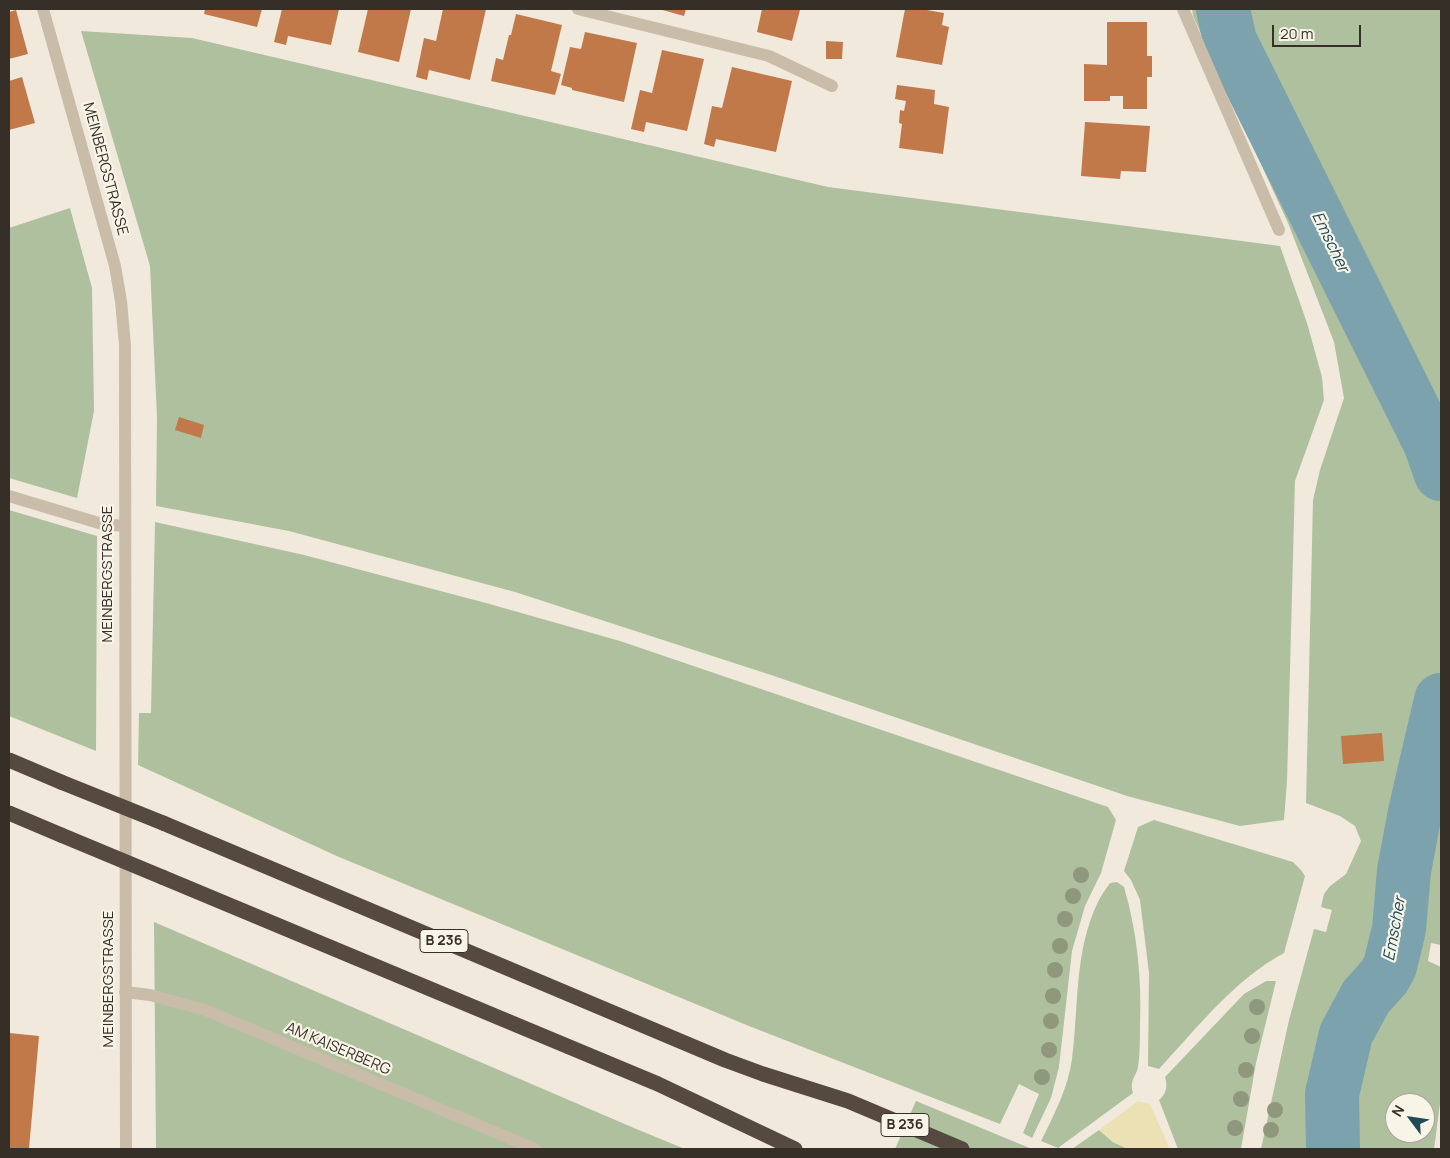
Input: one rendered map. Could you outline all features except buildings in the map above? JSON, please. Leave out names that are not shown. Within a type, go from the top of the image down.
[{"type":"highway","name":"B 236","points":[[9,760],[725,1060],[848,1101],[962,1149]]},
{"type":"highway","points":[[9,813],[658,1084],[793,1148]]},
{"type":"street","name":"MEINBERGSTRASSE","points":[[43,9],[115,266],[125,345],[126,1149]]},
{"type":"street","points":[[578,9],[769,56],[832,86]]},
{"type":"street","points":[[1183,9],[1280,230]]},
{"type":"street","points":[[9,496],[102,524],[124,526]]},
{"type":"street","name":"AM KAISERBERG","points":[[125,992],[150,995],[206,1010],[535,1149]]},
{"type":"green space","points":[[1192,9],[1441,9],[1441,945],[1431,943],[1428,961],[1441,967],[1441,1096],[1435,1141],[1435,1093],[1385,1093],[1385,1143],[1435,1143],[1434,1149],[1261,1149],[1289,1020],[1314,929],[1326,932],[1332,910],[1321,907],[1324,894],[1330,886],[1346,874],[1361,841],[1355,826],[1340,816],[1306,803],[1313,500],[1320,470],[1344,398],[1334,342],[1288,223],[1193,16]]},
{"type":"green space","points":[[81,31],[192,38],[828,187],[1280,246],[1307,323],[1322,377],[1324,400],[1295,481],[1287,782],[1284,820],[1240,826],[1127,796],[771,675],[515,592],[289,531],[156,506],[157,417],[150,266]]},
{"type":"green space","points":[[70,208],[92,288],[94,411],[77,498],[9,478],[9,228]]},
{"type":"green space","points":[[9,510],[97,536],[96,751],[9,716]]},
{"type":"green space","points":[[155,522],[304,555],[620,641],[1108,807],[1116,820],[1101,873],[1085,906],[1072,951],[1059,1067],[1051,1098],[1032,1138],[1023,1133],[1039,1094],[1019,1084],[1000,1124],[749,1026],[339,857],[138,765],[139,713],[151,713]]},
{"type":"green space","points":[[1154,820],[1293,862],[1305,876],[1284,953],[1266,964],[1232,991],[1159,1069],[1148,1066],[1149,973],[1140,900],[1131,880],[1124,871],[1138,827]]},
{"type":"green space","points":[[1117,882],[1124,887],[1129,904],[1139,973],[1140,1049],[1138,1067],[1132,1084],[1133,1093],[1058,1148],[1041,1141],[1060,1101],[1070,1070],[1081,959],[1085,940],[1090,921],[1101,897],[1110,883]]},
{"type":"green space","points":[[154,922],[634,1128],[685,1149],[156,1149]]},
{"type":"green space","points":[[1266,981],[1276,981],[1256,1063],[1241,1149],[1178,1149],[1159,1100],[1166,1090],[1165,1077],[1244,994]]},
{"type":"green space","points":[[916,1101],[1032,1149],[895,1149]]},
{"type":"green space","points":[[1099,1130],[1113,1142],[1128,1149],[1072,1149]]},
{"type":"sand","points":[[1138,1101],[1150,1104],[1169,1147],[1168,1149],[1128,1149],[1113,1142],[1099,1130]]},
{"type":"waterway","name":"Emscher","points":[[1223,9],[1230,41],[1430,443],[1441,474]]},
{"type":"waterway","name":"Emscher","points":[[1333,1149],[1332,1094],[1346,1034],[1366,997],[1384,977],[1390,966],[1399,929],[1404,871],[1415,812],[1441,700]]}]
